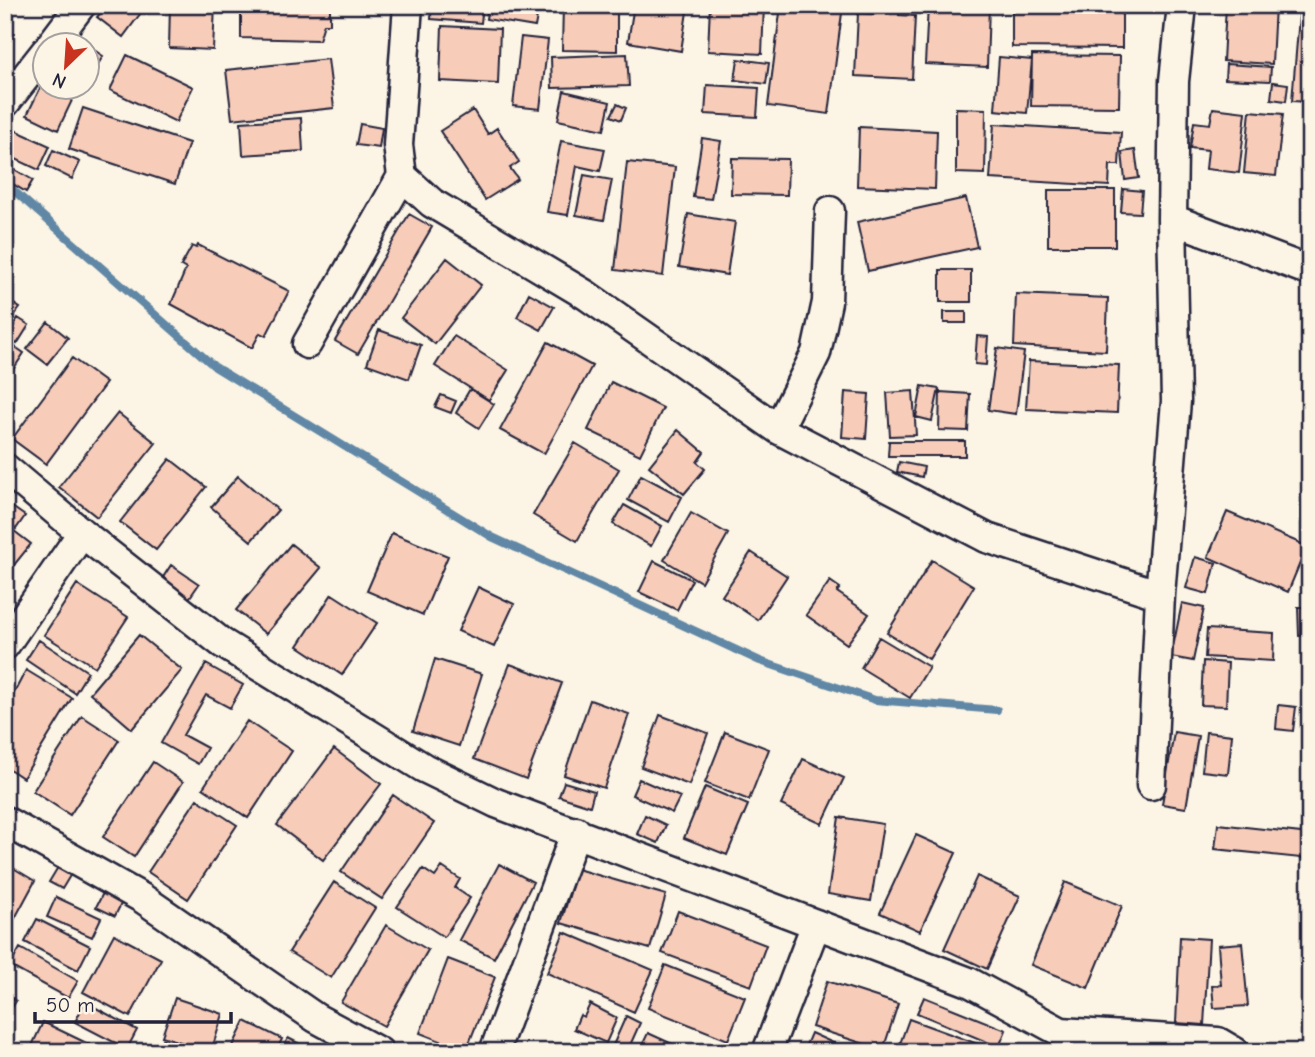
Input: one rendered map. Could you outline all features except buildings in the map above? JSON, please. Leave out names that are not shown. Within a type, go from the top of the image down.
[{"type":"street","points":[[61,32],[81,5]]},
{"type":"street","points":[[307,344],[402,176],[398,145],[408,5]]},
{"type":"street","points":[[1151,785],[1160,595],[1176,401],[1172,219],[1174,81],[1182,5]]},
{"type":"street","points":[[5,103],[32,69]]},
{"type":"street","points":[[402,176],[432,203],[586,295],[778,429],[986,538],[1160,595]]},
{"type":"street","points":[[778,429],[816,353],[827,302],[830,211]]},
{"type":"street","points":[[1172,219],[1310,271]]},
{"type":"street","points":[[5,468],[82,533],[222,643],[272,678],[424,768],[496,803],[576,831],[969,982],[1056,1042],[1218,1042],[1235,1052]]},
{"type":"street","points":[[5,645],[82,533]]},
{"type":"street","points":[[5,821],[142,898],[316,1018],[379,1052]]},
{"type":"street","points":[[494,1052],[576,831]]},
{"type":"street","points":[[767,1052],[816,924]]},
{"type":"waterway","points":[[5,183],[215,367],[492,537],[760,661],[875,700],[997,710]]}]
